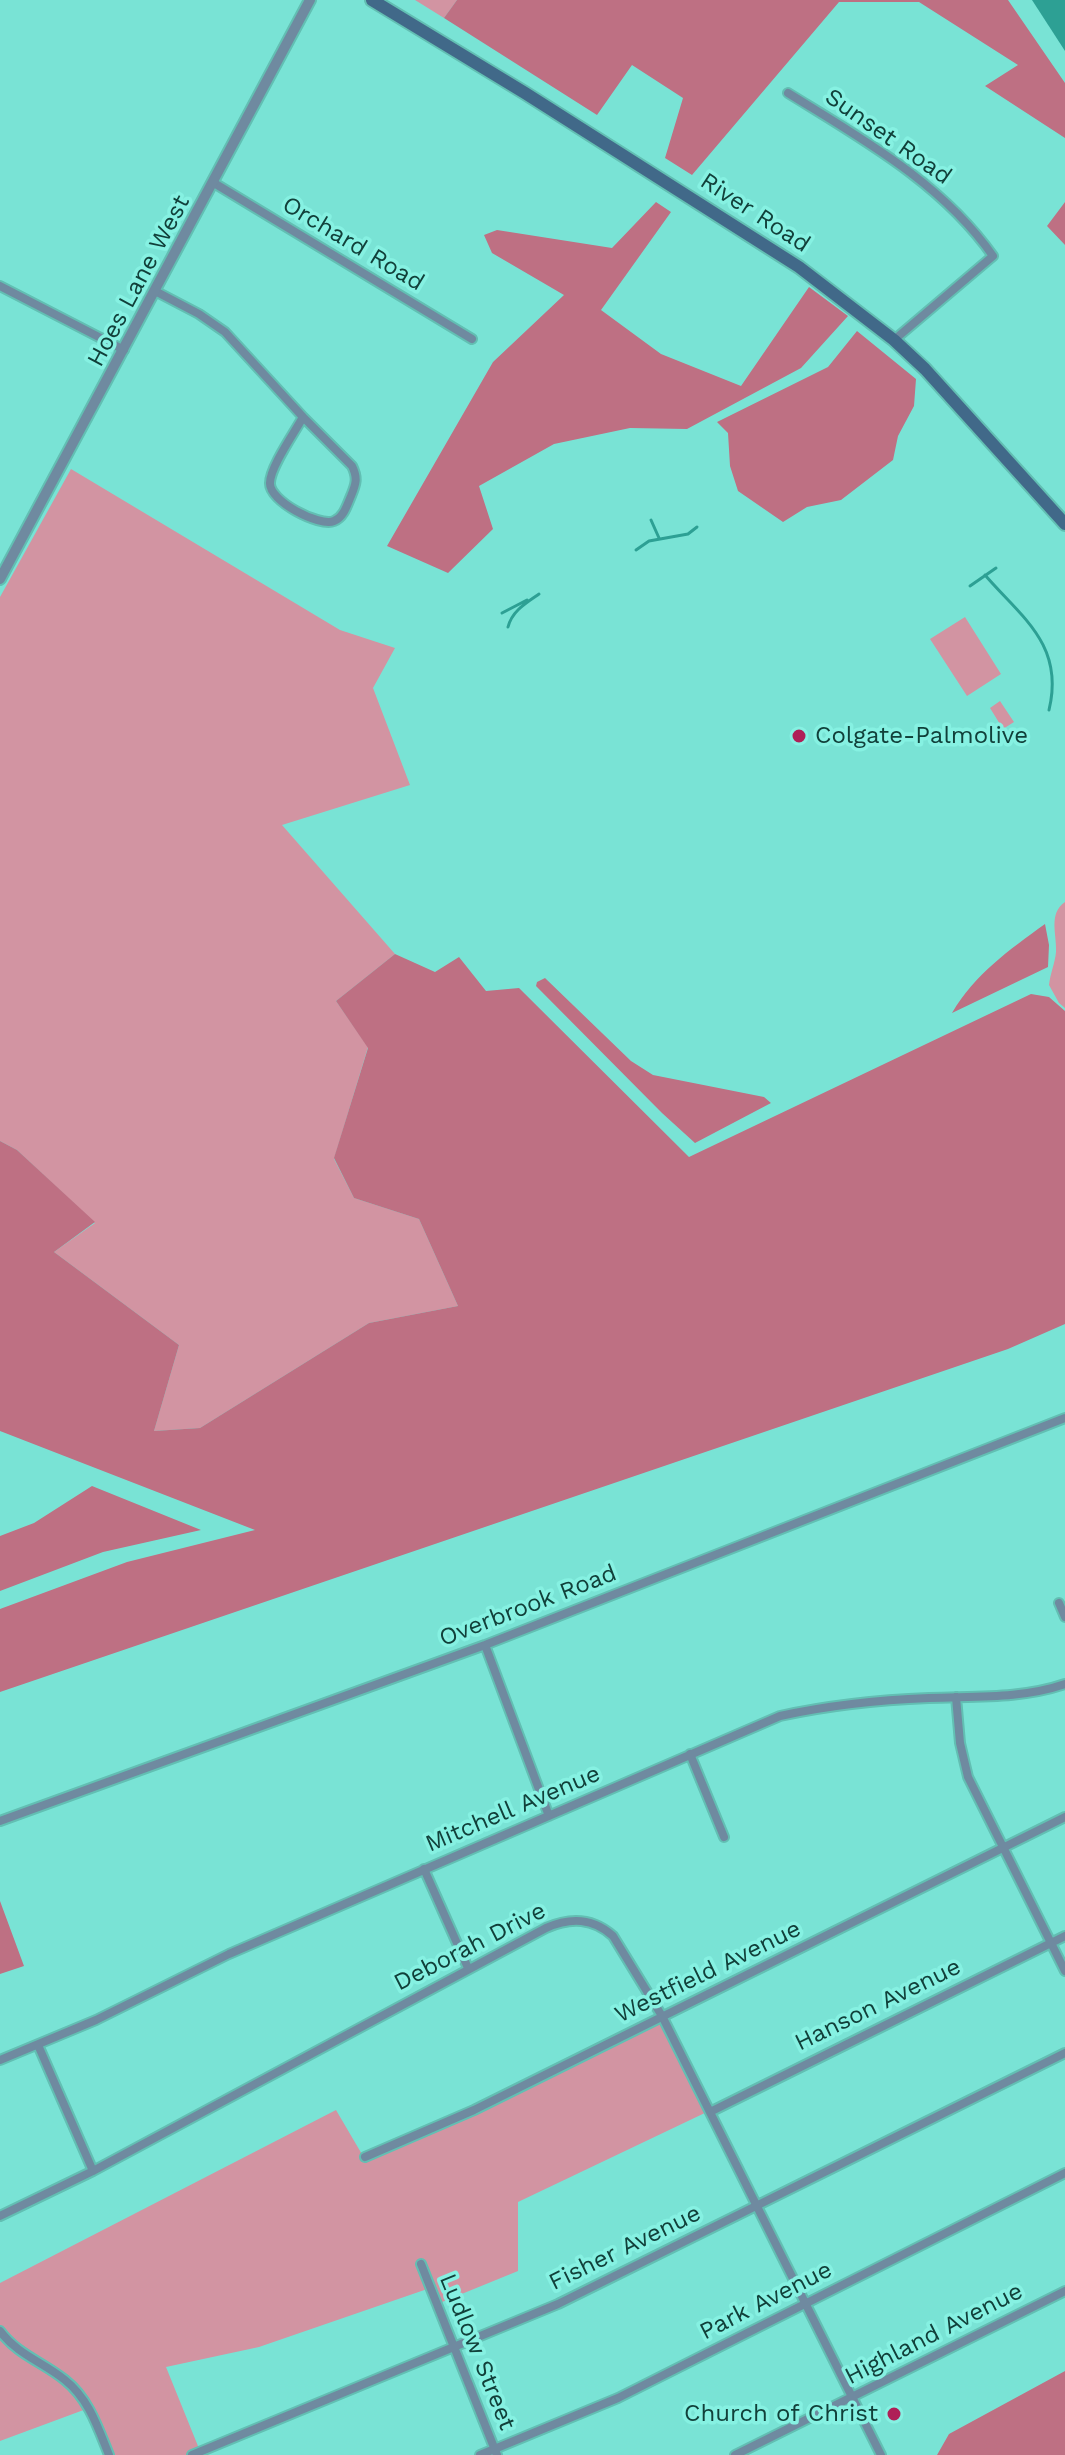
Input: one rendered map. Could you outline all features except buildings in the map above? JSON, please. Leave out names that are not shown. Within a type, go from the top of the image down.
[{"type":"main road","name":"River Road","points":[[372,0],[799,267],[894,340],[925,369],[1065,524]]},
{"type":"street","name":"Hoes Lane West","points":[[0,579],[5,559],[124,350],[310,0]]},
{"type":"street","name":"Sunset Road","points":[[788,93],[929,186],[993,256],[894,340]]},
{"type":"street","name":"Orchard Road","points":[[214,183],[472,339]]},
{"type":"street","points":[[0,286],[124,350]]},
{"type":"street","points":[[155,291],[225,332],[352,466],[356,484],[342,515],[330,522],[321,522],[278,500],[271,492],[273,472],[303,417]]},
{"type":"street","name":"Overbrook Road","points":[[0,1821],[485,1645],[1065,1418]]},
{"type":"street","points":[[1059,1603],[1065,1617]]},
{"type":"street","points":[[485,1645],[549,1816]]},
{"type":"street","name":"Mitchell Avenue","points":[[0,2060],[96,2020],[229,1954],[780,1716],[828,1705],[1010,1695],[1048,1690],[1065,1684]]},
{"type":"street","points":[[956,1697],[960,1743],[968,1777],[1065,1971]]},
{"type":"street","points":[[690,1754],[724,1837]]},
{"type":"street","name":"Westfield Avenue","points":[[365,2157],[474,2110],[1065,1817]]},
{"type":"street","points":[[424,1869],[468,1968]]},
{"type":"street","name":"Deborah Drive","points":[[0,2216],[93,2171],[468,1968],[560,1922],[591,1922],[602,1926],[613,1936],[662,2016],[881,2455]]},
{"type":"street","name":"Hanson Avenue","points":[[710,2112],[1065,1936]]},
{"type":"street","points":[[38,2045],[93,2171]]},
{"type":"street","name":"Fisher Avenue","points":[[192,2455],[558,2304],[1065,2053]]},
{"type":"street","name":"Park Avenue","points":[[480,2455],[496,2452],[618,2398],[1065,2173]]},
{"type":"street","name":"Ludlow Street","points":[[421,2264],[496,2452]]},
{"type":"street","name":"Highland Avenue","points":[[735,2455],[1065,2291]]},
{"type":"street","points":[[0,2331],[23,2356],[58,2374],[79,2393],[90,2410],[109,2455]]},
{"type":"shaded area","points":[[415,0],[457,0],[444,18]]},
{"type":"shaded area","points":[[457,0],[1008,0],[1065,83],[1065,138],[985,86],[1018,65],[919,2],[839,2],[692,175],[665,158],[683,98],[632,65],[597,115],[444,18]]},
{"type":"shaded area","points":[[656,202],[671,212],[601,310],[661,354],[741,386],[809,287],[848,316],[801,368],[687,429],[630,428],[554,444],[479,486],[493,529],[448,573],[387,546],[493,362],[564,295],[492,253],[484,235],[497,230],[612,248]]},
{"type":"shaded area","points":[[1065,202],[1065,245],[1047,226]]},
{"type":"shaded area","points":[[857,331],[916,379],[914,406],[898,436],[893,460],[841,500],[807,507],[783,522],[738,491],[730,466],[728,433],[717,422],[828,367]]},
{"type":"shaded area","points":[[71,469],[340,630],[395,648],[373,688],[410,785],[282,825],[395,954],[336,1001],[368,1047],[334,1159],[354,1198],[419,1219],[458,1306],[369,1323],[200,1428],[154,1431],[179,1345],[54,1252],[95,1223],[17,1150],[0,1141],[0,597]]},
{"type":"shaded area","points":[[965,617],[1001,674],[967,696],[930,639]]},
{"type":"shaded area","points":[[1000,701],[1014,722],[1003,729],[990,708]]},
{"type":"shaded area","points":[[1065,902],[1065,1008],[1049,985],[1056,952],[1055,918]]},
{"type":"shaded area","points":[[1045,924],[1049,945],[1048,967],[952,1013],[982,975]]},
{"type":"shaded area","points":[[395,954],[435,972],[459,957],[486,991],[519,988],[689,1157],[1031,994],[1049,997],[1065,1011],[1065,1324],[1008,1349],[0,1692],[0,1609],[127,1562],[255,1530],[0,1431],[0,1141],[17,1150],[95,1222],[54,1252],[179,1345],[154,1431],[200,1428],[369,1323],[458,1306],[419,1219],[354,1198],[334,1158],[368,1048],[336,1001]]},
{"type":"shaded area","points":[[545,978],[631,1061],[653,1075],[764,1097],[771,1103],[695,1143],[536,986]]},
{"type":"shaded area","points":[[92,1486],[201,1530],[103,1552],[0,1591],[0,1536],[34,1523]]},
{"type":"shaded area","points":[[0,1901],[24,1966],[0,1974]]},
{"type":"shaded area","points":[[661,2017],[709,2111],[518,2202],[518,2271],[442,2302],[436,2286],[259,2347],[166,2367],[200,2451],[190,2455],[110,2455],[89,2408],[0,2441],[0,2283],[336,2110],[363,2156]]},
{"type":"shaded area","points":[[1065,2371],[1065,2455],[937,2455],[949,2434]]},
{"type":"water","points":[[1032,0],[1065,0],[1065,51]]},
{"type":"waterway","points":[[651,520],[659,538]]},
{"type":"waterway","points":[[636,550],[649,541],[688,534],[697,527]]},
{"type":"waterway","points":[[970,586],[996,568]]},
{"type":"waterway","points":[[985,575],[1025,618],[1045,649],[1051,667],[1049,710]]},
{"type":"waterway","points":[[508,627],[516,612],[539,594]]},
{"type":"waterway","points":[[502,613],[527,600]]},
{"type":"place","name":"Colgate-Palmolive","points":[[799,736]]},
{"type":"place","name":"Church of Christ","points":[[894,2414]]}]
